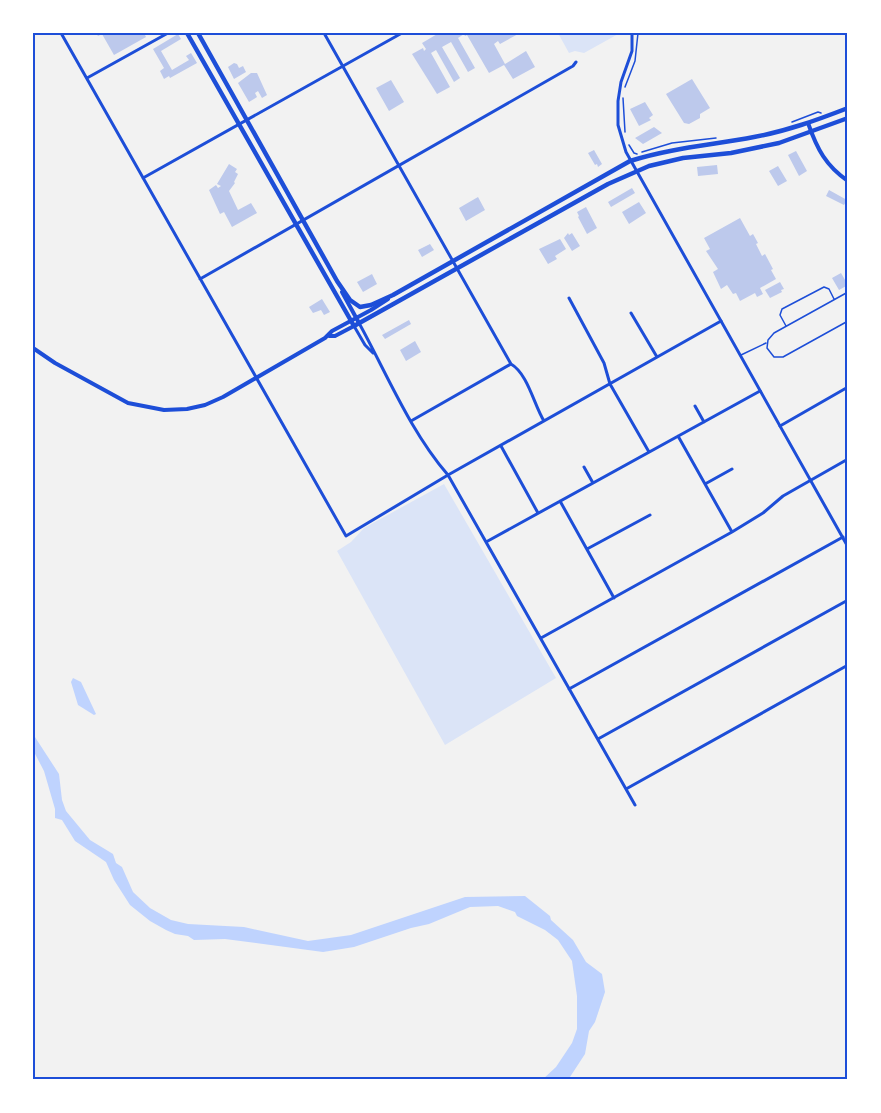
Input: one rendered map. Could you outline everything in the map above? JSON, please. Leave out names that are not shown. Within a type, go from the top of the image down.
[{"type":"main road","points":[[188,33],[242,121],[299,222],[350,300],[360,306],[371,305],[393,295],[630,162],[657,153],[753,138],[808,123],[848,108]]},
{"type":"main road","points":[[198,33],[242,121],[355,322]]},
{"type":"main road","points":[[33,348],[55,363],[128,403],[145,407],[187,410],[205,405],[256,378],[328,336],[332,331],[355,322],[458,268],[617,179],[649,166],[683,158],[730,153],[779,143],[848,117]]},
{"type":"main road","points":[[808,123],[822,158],[848,181]]},
{"type":"main road","points":[[525,231],[525,224],[551,209],[556,203]]},
{"type":"main road","points":[[338,281],[355,322]]},
{"type":"main road","points":[[355,322],[393,295]]},
{"type":"street","points":[[61,33],[346,536],[448,475],[721,321]]},
{"type":"street","points":[[87,78],[168,33]]},
{"type":"street","points":[[324,33],[511,364],[516,367],[525,381],[544,421]]},
{"type":"street","points":[[143,178],[402,33]]},
{"type":"street","points":[[632,33],[632,51],[621,82],[618,113],[621,142],[630,162],[848,547]]},
{"type":"street","points":[[200,279],[573,66],[576,62]]},
{"type":"street","points":[[569,298],[604,363],[610,384],[649,452]]},
{"type":"street","points":[[631,313],[657,357]]},
{"type":"street","points":[[355,322],[365,345],[374,354],[411,421],[432,455],[448,475],[635,805]]},
{"type":"street","points":[[411,421],[511,364]]},
{"type":"street","points":[[780,426],[848,387]]},
{"type":"street","points":[[486,542],[760,391]]},
{"type":"street","points":[[695,406],[704,422]]},
{"type":"street","points":[[678,436],[732,532]]},
{"type":"street","points":[[501,446],[538,513]]},
{"type":"street","points":[[541,638],[732,532],[763,513],[783,496],[848,459]]},
{"type":"street","points":[[584,467],[593,483]]},
{"type":"street","points":[[705,484],[732,469]]},
{"type":"street","points":[[560,501],[614,598]]},
{"type":"street","points":[[587,549],[650,514]]},
{"type":"street","points":[[569,689],[843,537]]},
{"type":"street","points":[[598,739],[848,600]]},
{"type":"street","points":[[626,789],[848,665]]},
{"type":"lane","points":[[786,326],[780,310],[802,298],[824,287],[829,289],[834,300]]},
{"type":"lane","points":[[741,356],[766,343],[772,334],[848,292]]},
{"type":"lane","points":[[766,343],[772,355],[783,357],[848,321]]},
{"type":"path","points":[[626,136],[624,93],[635,61],[638,33]]},
{"type":"path","points":[[790,123],[818,112],[825,112]]},
{"type":"path","points":[[627,142],[638,154],[672,143],[720,138]]},
{"type":"shaded area","points":[[558,33],[620,33],[584,53],[575,51],[569,53]]},
{"type":"shaded area","points":[[444,484],[556,678],[445,745],[337,551],[351,542],[364,528]]},
{"type":"water","points":[[73,678],[81,682],[96,714],[78,705],[71,682]]},
{"type":"water","points":[[33,734],[59,774],[62,800],[66,811],[90,840],[113,854],[116,863],[122,867],[133,892],[150,908],[171,920],[188,924],[244,927],[308,941],[351,935],[465,897],[525,896],[550,916],[551,920],[573,940],[586,962],[602,974],[605,992],[595,1022],[589,1031],[585,1054],[568,1080],[542,1080],[556,1067],[572,1043],[577,1029],[577,996],[572,961],[558,940],[545,930],[517,916],[515,912],[498,906],[470,907],[429,924],[354,947],[323,952],[225,939],[194,940],[188,936],[175,934],[150,921],[130,905],[106,862],[75,841],[62,820],[55,818],[55,809],[44,771],[33,750]]},
{"type":"building","points":[[96,33],[144,33],[146,37],[114,55],[102,34],[98,36]]},
{"type":"building","points":[[439,33],[456,33],[457,35],[461,33],[520,33],[500,44],[498,41],[494,44],[505,64],[526,51],[535,67],[513,79],[504,65],[489,73],[467,35],[464,34],[458,38],[475,68],[468,72],[451,42],[442,47],[460,78],[454,82],[436,50],[431,53],[450,87],[437,94],[412,54],[423,48],[424,51],[426,49],[422,43]]},
{"type":"building","points":[[178,34],[181,39],[161,51],[172,70],[189,60],[186,56],[191,53],[197,63],[164,79],[160,71],[164,68],[153,49]]},
{"type":"building","points":[[234,63],[239,68],[243,66],[246,72],[234,79],[228,67]]},
{"type":"building","points":[[251,73],[257,73],[267,95],[262,98],[258,91],[255,93],[257,97],[249,102],[238,83]]},
{"type":"building","points":[[692,79],[710,108],[700,114],[700,118],[689,124],[684,123],[666,94]]},
{"type":"building","points":[[391,80],[404,102],[389,111],[376,88]]},
{"type":"building","points":[[645,102],[653,115],[649,118],[651,120],[639,126],[630,109]]},
{"type":"building","points":[[654,127],[662,133],[643,144],[635,138]]},
{"type":"building","points":[[594,150],[602,164],[598,167],[588,153]]},
{"type":"building","points":[[796,151],[807,171],[799,176],[788,155]]},
{"type":"building","points":[[229,164],[237,169],[235,172],[238,174],[229,191],[238,210],[251,203],[257,213],[232,227],[224,212],[220,214],[209,190],[216,185],[218,188],[221,186],[217,184]]},
{"type":"building","points":[[717,165],[718,174],[698,176],[697,167]]},
{"type":"building","points":[[778,166],[787,181],[778,186],[769,171]]},
{"type":"building","points":[[632,188],[635,193],[611,207],[608,202]]},
{"type":"building","points":[[829,190],[847,200],[844,205],[826,196]]},
{"type":"building","points":[[478,197],[485,210],[466,221],[459,208]]},
{"type":"building","points":[[639,202],[646,213],[629,224],[622,212]]},
{"type":"building","points":[[586,207],[597,228],[587,234],[577,212]]},
{"type":"building","points":[[740,218],[750,236],[753,234],[762,256],[765,254],[776,279],[760,288],[763,294],[757,297],[755,293],[740,301],[736,293],[733,294],[727,285],[721,289],[713,272],[718,269],[706,251],[710,249],[704,238]]},
{"type":"building","points":[[568,233],[569,235],[572,233],[580,246],[572,251],[564,238]]},
{"type":"building","points":[[560,239],[566,249],[555,256],[557,259],[548,264],[539,249]]},
{"type":"building","points":[[430,244],[434,250],[422,257],[418,250]]},
{"type":"building","points":[[841,273],[848,285],[839,290],[832,278]]},
{"type":"building","points":[[372,274],[377,284],[363,292],[357,282]]},
{"type":"building","points":[[780,282],[784,289],[770,298],[765,290]]},
{"type":"building","points":[[322,299],[330,312],[324,315],[321,310],[313,313],[309,307]]},
{"type":"building","points":[[409,320],[411,324],[385,339],[382,335]]},
{"type":"building","points":[[415,341],[421,352],[406,361],[400,350]]}]
